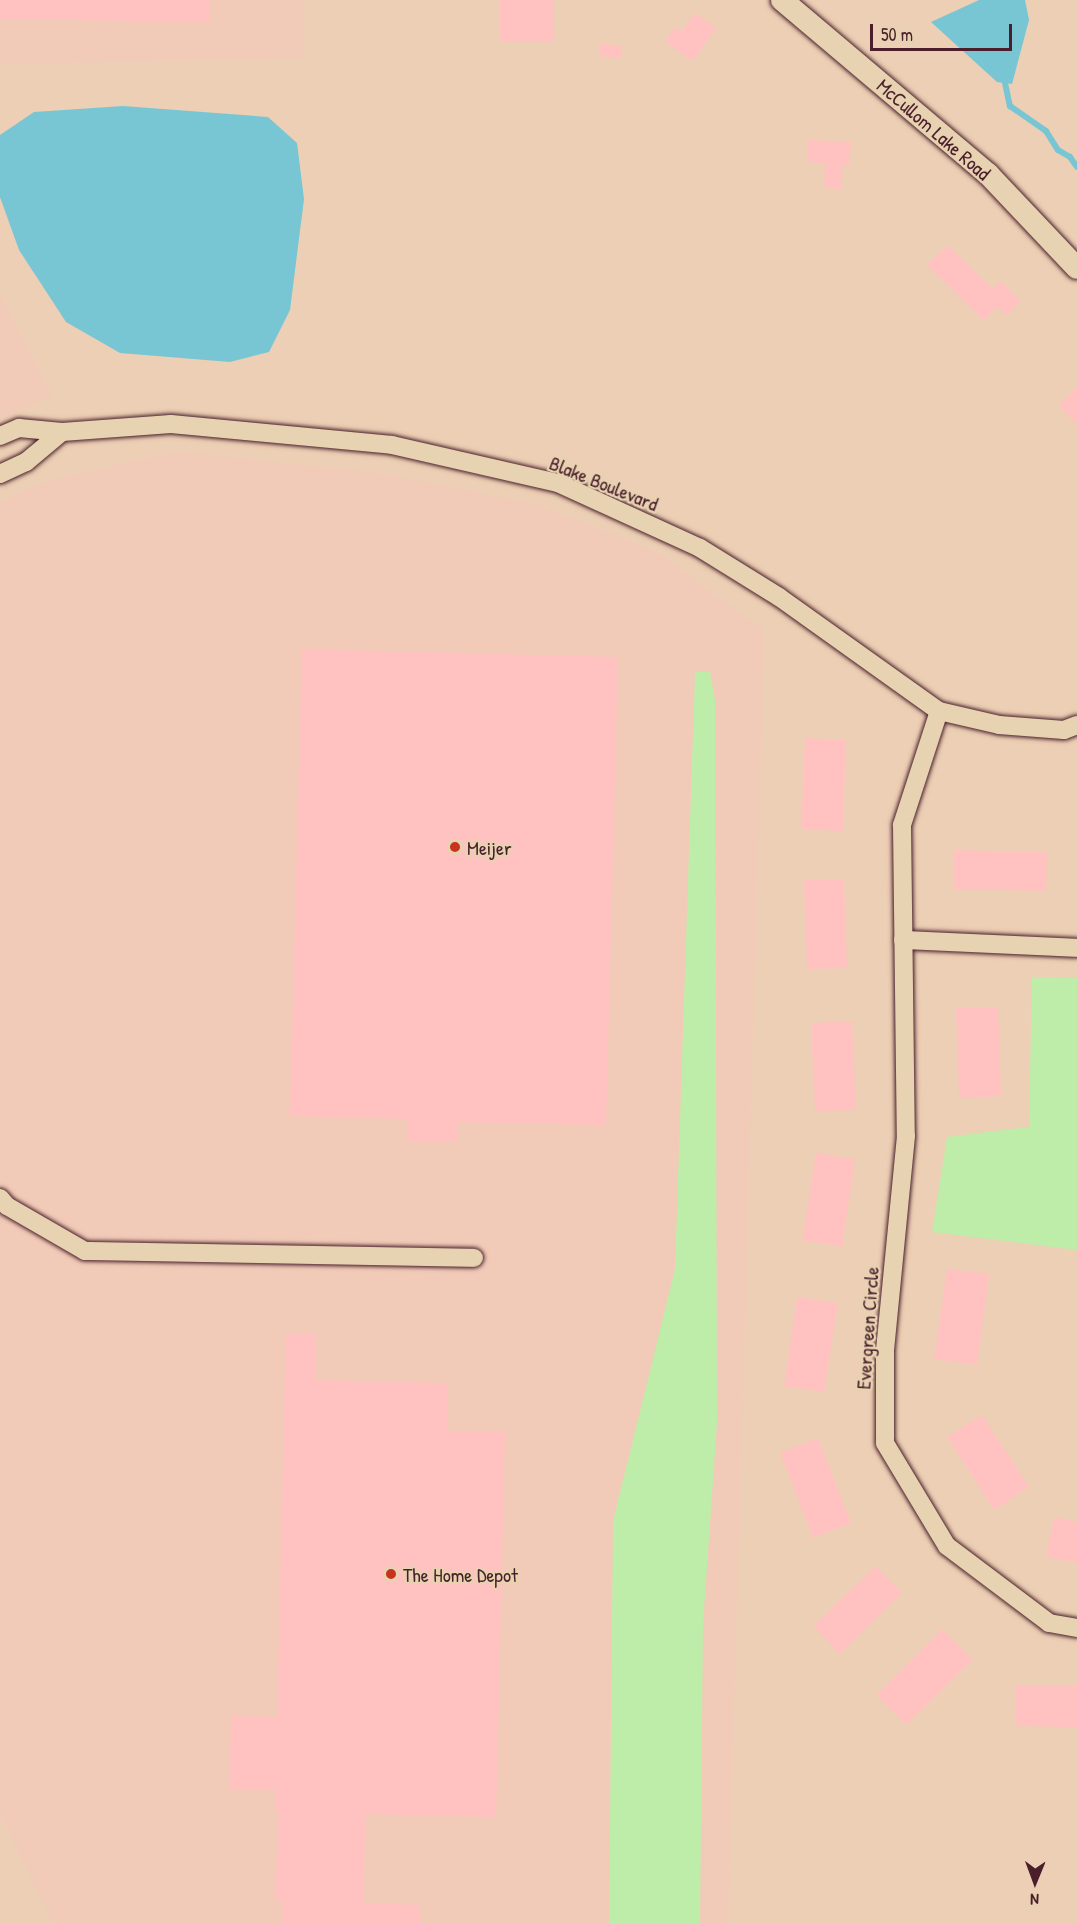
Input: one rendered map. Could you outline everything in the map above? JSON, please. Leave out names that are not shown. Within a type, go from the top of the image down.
[{"type":"street","name":"McCullom Lake Road","points":[[782,0],[988,174],[1077,268]]},
{"type":"street","name":"Blake Boulevard","points":[[0,436],[19,428],[62,432],[171,424],[392,445],[558,483],[700,548],[779,597],[939,711],[999,725],[1064,729],[1077,725]]},
{"type":"street","points":[[0,474],[26,462],[62,432]]},
{"type":"street","name":"Evergreen Circle","points":[[939,711],[902,825],[906,1136],[885,1350],[885,1443],[947,1546],[1049,1623],[1077,1628]]},
{"type":"street","points":[[903,940],[1077,948]]},
{"type":"street","points":[[0,1198],[7,1206],[85,1251],[474,1258]]},
{"type":"shaded area","points":[[0,0],[304,0],[304,58],[0,64]]},
{"type":"shaded area","points":[[0,293],[53,396],[0,418]]},
{"type":"shaded area","points":[[176,452],[377,473],[537,504],[655,551],[764,630],[728,1924],[54,1924],[0,1815],[0,502],[50,480]]},
{"type":"green space","points":[[695,672],[710,672],[715,700],[717,1422],[703,1624],[700,1924],[609,1924],[613,1521],[675,1269]]},
{"type":"green space","points":[[1032,977],[1077,978],[1077,1250],[932,1232],[947,1137],[1029,1127]]},
{"type":"water","points":[[979,0],[1025,0],[1029,20],[1012,84],[997,82],[931,22]]},
{"type":"water","points":[[123,106],[268,117],[297,143],[304,199],[290,310],[269,352],[230,362],[120,353],[66,322],[19,250],[0,197],[0,135],[34,112]]},
{"type":"building","points":[[0,0],[209,0],[209,22],[0,19]]},
{"type":"building","points":[[500,0],[554,0],[553,42],[500,41]]},
{"type":"building","points":[[695,13],[716,28],[693,61],[665,42],[675,27],[681,31]]},
{"type":"building","points":[[600,44],[622,46],[621,58],[599,56]]},
{"type":"building","points":[[808,140],[851,142],[849,166],[842,166],[841,189],[824,188],[825,163],[807,162]]},
{"type":"building","points":[[948,245],[993,289],[1001,281],[1021,301],[1007,316],[997,307],[984,321],[927,265]]},
{"type":"building","points":[[1077,387],[1077,421],[1075,423],[1058,405]]},
{"type":"building","name":"Meijer","points":[[302,649],[618,657],[606,1125],[458,1122],[458,1142],[407,1141],[408,1119],[290,1116]]},
{"type":"building","points":[[805,738],[846,740],[843,831],[801,829]]},
{"type":"building","points":[[954,850],[1047,852],[1046,891],[954,889]]},
{"type":"building","points":[[844,879],[847,968],[807,969],[804,880]]},
{"type":"building","points":[[998,1007],[1001,1096],[959,1098],[956,1008]]},
{"type":"building","points":[[852,1021],[856,1110],[815,1111],[811,1023]]},
{"type":"building","points":[[816,1153],[855,1159],[842,1247],[802,1240]]},
{"type":"building","points":[[947,1269],[989,1274],[977,1365],[934,1359]]},
{"type":"building","points":[[797,1297],[838,1303],[824,1392],[784,1386]]},
{"type":"building","name":"The Home Depot","points":[[286,1333],[316,1334],[315,1380],[448,1383],[447,1431],[505,1432],[496,1817],[366,1814],[363,1903],[419,1905],[419,1924],[282,1924],[283,1901],[275,1900],[279,1812],[276,1812],[276,1790],[229,1789],[231,1716],[277,1717]]},
{"type":"building","points":[[982,1415],[1029,1487],[994,1510],[947,1437]]},
{"type":"building","points":[[818,1438],[851,1523],[813,1538],[780,1453]]},
{"type":"building","points":[[1054,1517],[1077,1522],[1077,1563],[1046,1557]]},
{"type":"building","points":[[876,1566],[902,1593],[840,1654],[813,1626]]},
{"type":"building","points":[[942,1629],[973,1660],[906,1725],[876,1695]]},
{"type":"building","points":[[1016,1685],[1077,1686],[1077,1727],[1015,1726]]},
{"type":"waterway","points":[[1005,83],[1010,106],[1046,131],[1058,150],[1070,157],[1077,167]]},
{"type":"place","name":"Meijer","points":[[455,847]]},
{"type":"place","name":"The Home Depot","points":[[391,1574]]}]
